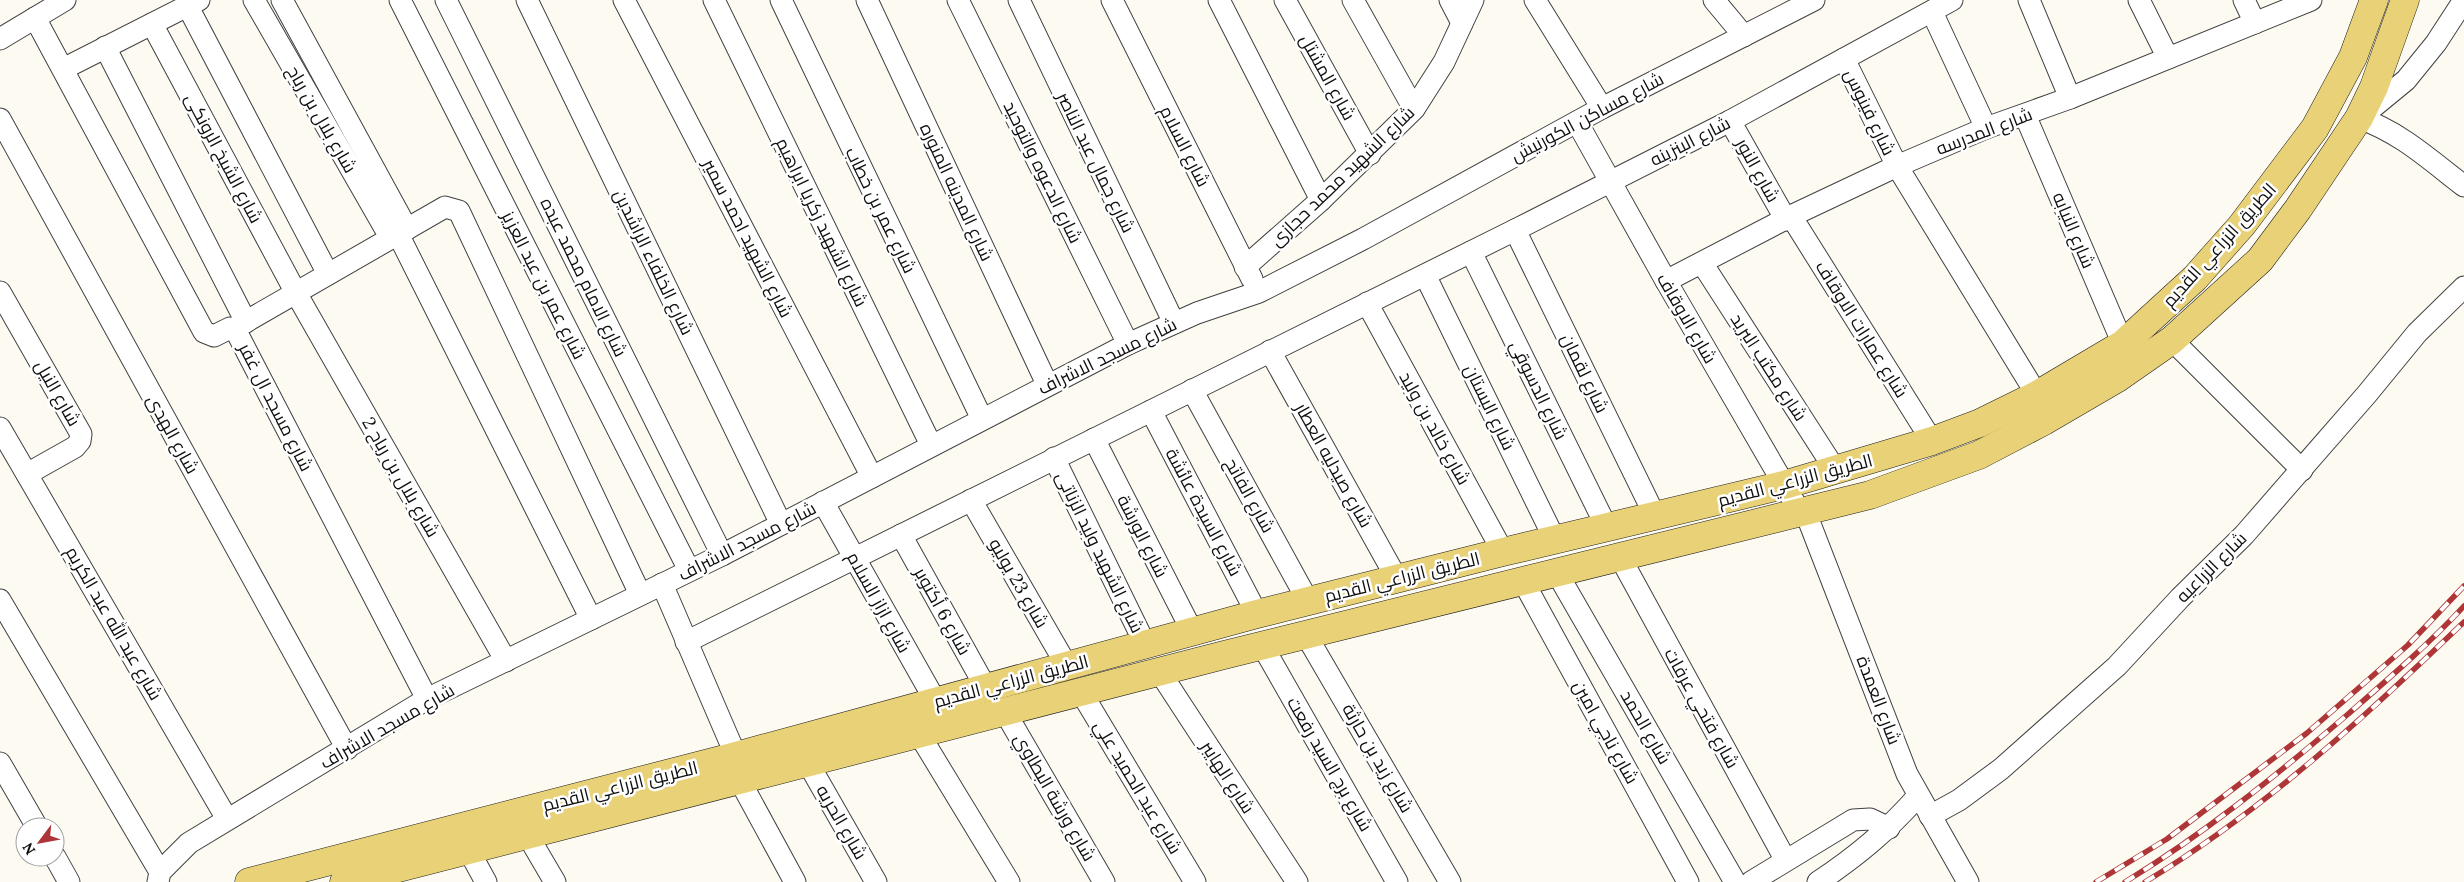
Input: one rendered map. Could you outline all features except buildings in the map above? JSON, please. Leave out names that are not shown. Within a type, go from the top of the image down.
[{"type":"main road","name":"الطريق الزراعي القديم","points":[[361,880],[528,836],[936,702],[1146,646],[1257,614],[1503,552],[1784,485],[1932,441],[1980,423],[2037,395],[2123,344],[2196,278],[2242,225],[2315,128],[2336,92],[2353,57],[2374,0]]},
{"type":"main road","name":"الطريق الزراعي القديم","points":[[248,882],[738,768],[808,763],[1262,645],[1870,495],[1979,455],[2044,421],[2116,379],[2172,340],[2222,297],[2271,246],[2359,118],[2374,86],[2405,0]]},
{"type":"main road","points":[[2269,190],[2278,207],[2298,209]]},
{"type":"main road","points":[[2242,225],[2257,229],[2271,246]]},
{"type":"street","points":[[0,39],[65,0]]},
{"type":"street","name":"شارع بلال بن رباح","points":[[254,0],[398,233]]},
{"type":"street","points":[[282,0],[591,619]]},
{"type":"street","name":"شارع عمر بن عبد العزيز","points":[[400,0],[689,570]]},
{"type":"street","name":"شارع الامام محمد عبده","points":[[446,0],[722,555]]},
{"type":"street","name":"شارع الخلفاء الراشدين","points":[[527,0],[781,524]]},
{"type":"street","name":"شارع الشهيد احمد سمير","points":[[624,0],[872,477]]},
{"type":"street","name":"شارع الشهيد زكريا ابراهيم","points":[[714,0],[931,444]]},
{"type":"street","name":"شارع عمر بن خطاب","points":[[781,0],[982,419]]},
{"type":"street","name":"شارع المدينه المنوره","points":[[866,0],[1047,384]]},
{"type":"street","name":"شارع الدعوه والتوحيد","points":[[958,0],[1128,344]]},
{"type":"street","name":"شارع جمال عبد الناصر","points":[[1019,0],[1174,323]]},
{"type":"street","name":"شارع السلام","points":[[1112,0],[1259,292]]},
{"type":"street","points":[[1219,0],[1322,200]]},
{"type":"street","name":"شارع المشتل","points":[[1285,0],[1370,154]]},
{"type":"street","points":[[1353,0],[1414,109]]},
{"type":"street","points":[[1450,0],[1462,23]]},
{"type":"street","name":"شارع الشهيد محمد حجازى","points":[[1245,267],[1322,200],[1414,109],[1444,62],[1473,0]]},
{"type":"street","points":[[1714,0],[1744,36]]},
{"type":"street","name":"شارع مساكن الكورنيش","points":[[1363,239],[1602,108],[1814,0]]},
{"type":"street","name":"شارع البنزينه","points":[[1425,275],[1730,121],[1952,0]]},
{"type":"street","points":[[2029,0],[2070,98]]},
{"type":"street","points":[[2139,0],[2168,58]]},
{"type":"street","points":[[2244,0],[2255,23]]},
{"type":"street","name":"شارع المدرسه","points":[[1666,282],[1789,218],[1897,166],[1986,128],[2070,98],[2309,0]]},
{"type":"street","points":[[2464,0],[2436,43],[2406,80],[2359,118],[2387,129],[2403,139],[2464,186]]},
{"type":"street","points":[[63,69],[193,3],[328,274]]},
{"type":"street","points":[[1543,4],[1602,108]]},
{"type":"street","points":[[1932,12],[1986,128]]},
{"type":"street","name":"شارع مسجد ال غفر","points":[[35,18],[204,332],[214,336],[240,325],[427,699]]},
{"type":"street","name":"شارع الشيخ الرونكى","points":[[152,24],[296,293]]},
{"type":"street","points":[[105,47],[240,325],[445,207],[459,211],[640,594]]},
{"type":"street","name":"شارع فينوس","points":[[1844,59],[1897,166],[2037,395]]},
{"type":"street","name":"شارع النيابه","points":[[2024,115],[2123,344]]},
{"type":"street","name":"شارع الهدى","points":[[0,120],[347,749]]},
{"type":"street","name":"شارع النور","points":[[1730,121],[1789,218]]},
{"type":"street","name":"شارع الاوقاف","points":[[1577,122],[1666,282],[1784,485],[1803,512]]},
{"type":"street","name":"شارع عمارات الاوقاف","points":[[1789,218],[1932,441]]},
{"type":"street","name":"شارع لقمان","points":[[1515,230],[1655,516]]},
{"type":"street","name":"شارع مسجد الاشراف","points":[[159,877],[190,843],[427,699],[722,555],[931,444],[1128,344],[1212,307],[1259,292],[1363,239]]},
{"type":"street","name":"شارع الدسوقي","points":[[1471,252],[1607,528]]},
{"type":"street","name":"شارع مكتب البريد","points":[[1702,262],[1836,471]]},
{"type":"street","points":[[686,642],[1425,275]]},
{"type":"street","name":"شارع البستان","points":[[1425,275],[1555,540]]},
{"type":"street","name":"شارع الزراعيه","points":[[1930,816],[1959,800],[1995,774],[2117,666],[2180,598],[2244,535],[2302,470],[2417,333],[2464,287]]},
{"type":"street","name":"شارع النيل","points":[[0,292],[81,434],[80,441],[75,447],[27,474]]},
{"type":"street","name":"شارع بلال بن رباح 2","points":[[296,293],[506,661]]},
{"type":"street","name":"شارع خالد بن وليد","points":[[1367,303],[1503,552]]},
{"type":"street","points":[[2172,340],[2302,470]]},
{"type":"street","name":"شارع صيدليه العطار","points":[[1270,351],[1397,579]]},
{"type":"street","name":"شارع الفاتح","points":[[1192,390],[1308,601]]},
{"type":"street","name":"شارع السيدة عائشة","points":[[1151,411],[1257,614]]},
{"type":"street","name":"شارع عبد الله عبد الكريم","points":[[0,428],[227,819]]},
{"type":"street","name":"شارع الورشة","points":[[1094,439],[1193,633]]},
{"type":"street","name":"شارع الشهيد وليد الزناتى","points":[[1054,458],[1146,646]]},
{"type":"street","name":"شارع 23 يوليو","points":[[971,500],[1067,666]]},
{"type":"street","name":"شارع ازاز السلام","points":[[823,502],[936,702]]},
{"type":"street","name":"شارع العمدة","points":[[1803,512],[1907,774],[1968,882]]},
{"type":"street","name":"شارع 6 أكتوبر","points":[[901,535],[986,688]]},
{"type":"street","name":"شارع فتحي عرفات","points":[[1620,557],[1785,859]]},
{"type":"street","name":"شارع الحمد","points":[[1557,573],[1736,882]]},
{"type":"street","name":"شارع ناجي امين","points":[[1523,581],[1688,882]]},
{"type":"street","points":[[662,584],[738,768],[795,882]]},
{"type":"street","points":[[0,600],[159,877]]},
{"type":"street","name":"شارع زيد بن حارثة","points":[[1306,635],[1450,882]]},
{"type":"street","name":"شارع برج السيد رفعت","points":[[1262,645],[1397,882]]},
{"type":"street","name":"شارع الهايبر","points":[[1159,671],[1297,882]]},
{"type":"street","name":"شارع عبد الحميد علي","points":[[1081,692],[1195,882]]},
{"type":"street","name":"شارع ورشة البطاوي","points":[[1005,712],[1104,882]]},
{"type":"street","points":[[919,734],[1009,882]]},
{"type":"street","points":[[0,763],[31,817]]},
{"type":"street","name":"شارع الحريه","points":[[808,763],[876,882]]},
{"type":"street","points":[[1818,882],[1857,856],[1889,828],[1918,796]]},
{"type":"street","points":[[1751,882],[1785,859],[1853,820],[1870,819],[1889,828]]},
{"type":"street","points":[[528,836],[555,882]]},
{"type":"street","points":[[469,850],[486,882]]},
{"type":"street","points":[[61,867],[69,882]]},
{"type":"railway","points":[[2096,882],[2167,839],[2307,733],[2408,645],[2464,586]]},
{"type":"railway","points":[[2125,882],[2212,824],[2294,760],[2407,662],[2464,606]]},
{"type":"railway","points":[[2145,882],[2231,825],[2272,794],[2389,693],[2464,622]]}]
